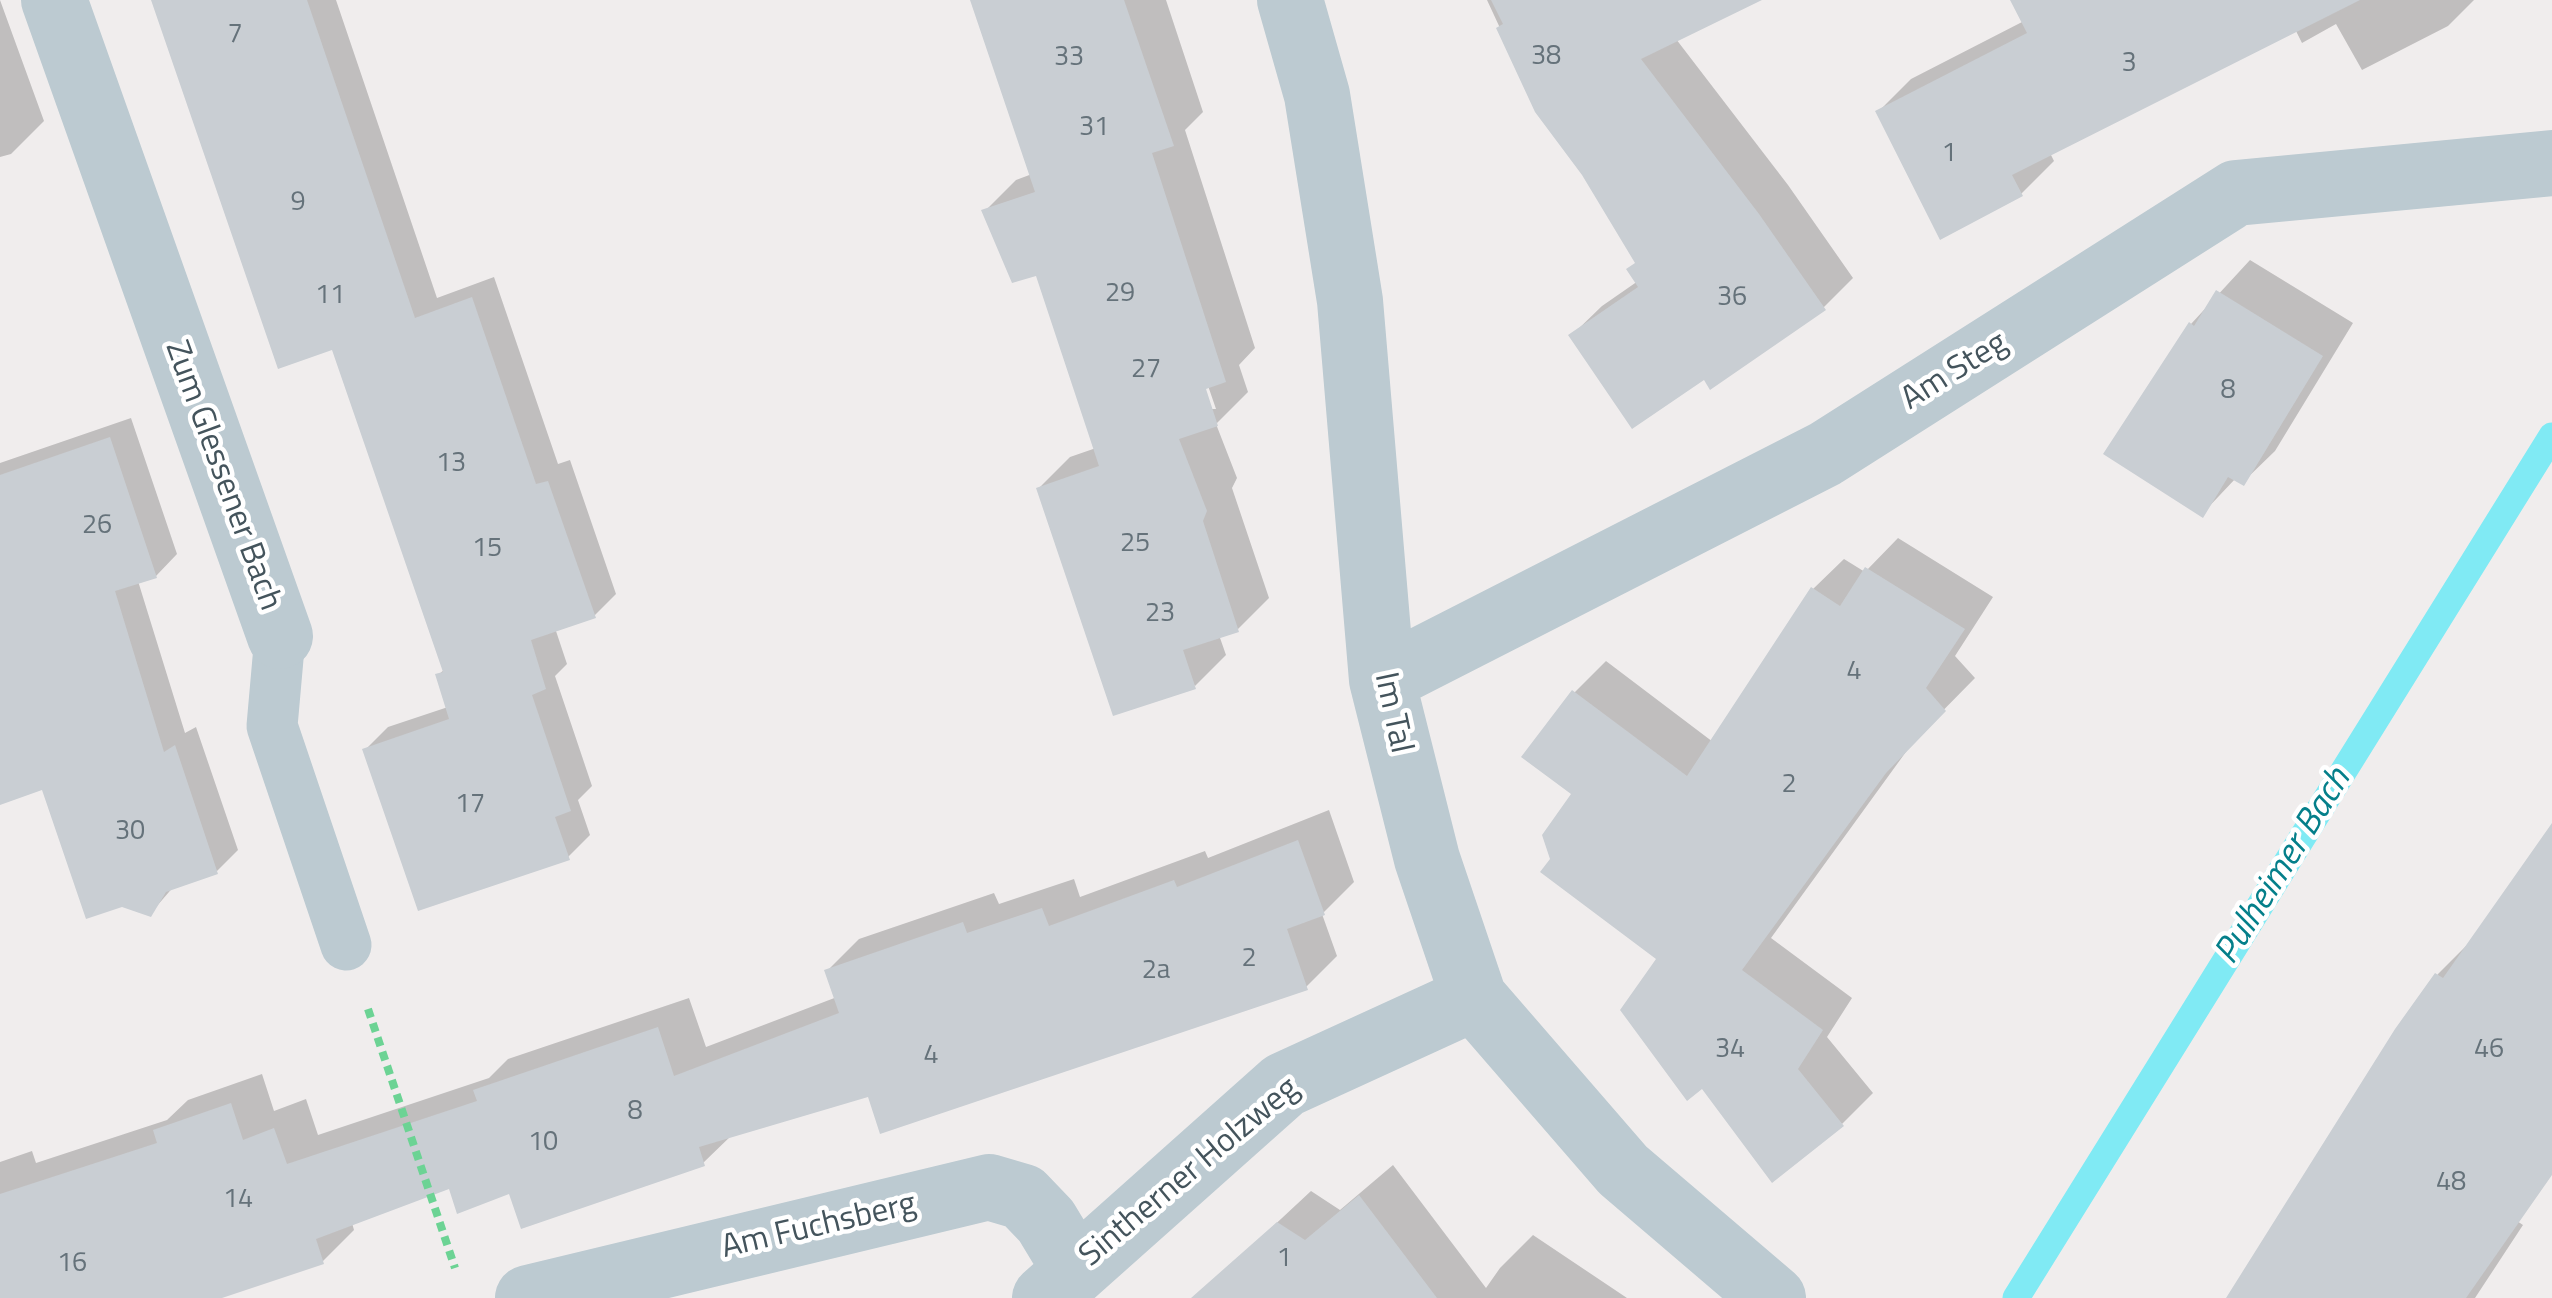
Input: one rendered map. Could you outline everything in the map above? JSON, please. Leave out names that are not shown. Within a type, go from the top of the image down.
[{"type":"street","name":"Zum Glessener Bach","points":[[53,0],[280,636]]},
{"type":"street","name":"Im Tal","points":[[1290,0],[1317,95],[1350,301],[1382,680],[1427,859],[1474,998],[1623,1170],[1773,1298]]},
{"type":"street","name":"Am Steg","points":[[1382,680],[1825,454],[2236,194],[2552,163]]},
{"type":"street","name":"Sintherner Holzweg","points":[[1060,1284],[1284,1085],[1474,998]]},
{"type":"street","name":"Am Fuchsberg","points":[[528,1298],[989,1187],[1024,1196],[1046,1221],[1060,1284]]},
{"type":"lane","name":"Zum Glessener Bach","points":[[280,636],[272,726],[346,945]]},
{"type":"path","points":[[346,945],[458,1276]]},
{"type":"building","points":[[151,0],[307,0],[415,318],[472,297],[536,484],[548,481],[596,618],[531,640],[546,689],[532,695],[571,811],[555,817],[570,860],[418,911],[362,749],[449,719],[435,674],[443,672],[332,350],[278,369]]},
{"type":"building","points":[[970,0],[1124,0],[1174,146],[1152,153],[1226,382],[1206,389],[1218,426],[1179,439],[1207,511],[1203,521],[1239,632],[1183,650],[1196,689],[1113,716],[1036,488],[1099,466],[1036,276],[1012,283],[981,210],[1035,192]]},
{"type":"building","points":[[1491,0],[1762,0],[1641,59],[1826,310],[1710,390],[1704,380],[1632,429],[1568,335],[1638,287],[1626,269],[1635,263],[1582,175],[1535,112],[1496,28],[1503,24]]},
{"type":"building","points":[[2010,0],[2360,0],[2012,175],[2023,196],[1940,240],[1875,111],[2027,33]]},
{"type":"building","points":[[2216,290],[2323,356],[2244,486],[2228,477],[2203,518],[2103,454],[2189,322],[2194,326]]},
{"type":"building","points":[[110,437],[157,578],[115,591],[164,752],[175,745],[218,874],[166,892],[151,917],[122,907],[86,919],[42,790],[0,805],[0,475]]},
{"type":"building","points":[[1865,567],[1965,629],[1926,688],[1946,711],[1886,773],[1742,970],[1823,1030],[1798,1069],[1844,1126],[1772,1183],[1702,1089],[1687,1101],[1620,1010],[1656,959],[1540,872],[1550,859],[1542,835],[1571,794],[1521,757],[1572,690],[1687,776],[1811,587],[1840,606]]},
{"type":"building","points":[[2552,823],[2552,1175],[2466,1298],[2226,1298],[2395,1029],[2435,973],[2443,978]]},
{"type":"building","points":[[1298,840],[1325,915],[1287,929],[1308,990],[880,1134],[868,1097],[699,1147],[705,1166],[521,1229],[509,1194],[457,1214],[449,1189],[316,1239],[324,1264],[222,1298],[0,1298],[0,1194],[157,1143],[153,1130],[231,1103],[243,1140],[274,1128],[287,1164],[477,1101],[473,1090],[658,1027],[674,1076],[839,1013],[824,970],[963,922],[967,933],[1042,908],[1049,926],[1174,880],[1177,887]]},
{"type":"building","points":[[1359,1195],[1437,1298],[1191,1298],[1277,1222],[1305,1240]]},
{"type":"waterway","name":"Pulheimer Bach","points":[[2016,1298],[2552,436]]}]
